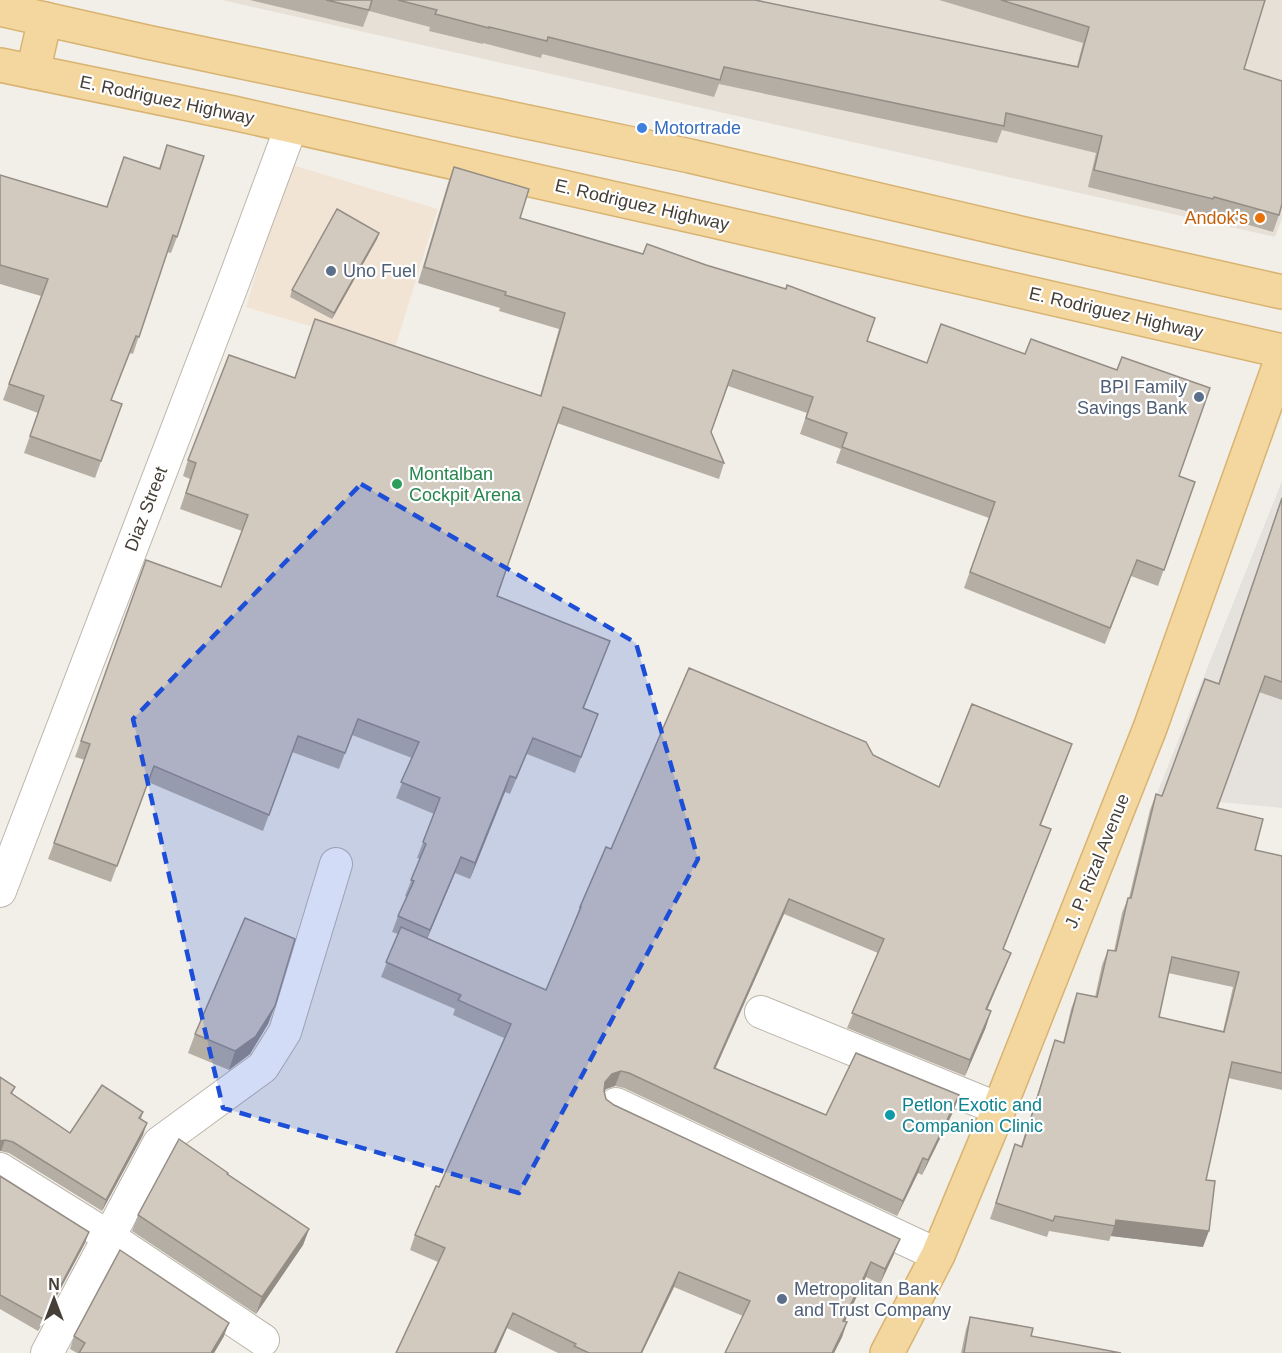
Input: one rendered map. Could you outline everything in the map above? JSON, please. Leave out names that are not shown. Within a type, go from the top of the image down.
[{"type":"main road","points":[[0,9],[690,156],[1282,292]]},
{"type":"main road","points":[[33,72],[45,19]]},
{"type":"main road","name":"E. Rodriguez Highway","points":[[0,65],[705,219],[1282,351]]},
{"type":"main road","name":"J. P. Rizal Avenue","points":[[887,1353],[938,1255],[999,1109],[1150,728],[1282,358]]},
{"type":"street","name":"Diaz Street","points":[[0,891],[291,127]]},
{"type":"street","points":[[47,1353],[159,1143],[263,1066],[285,1032],[336,864]]},
{"type":"street","points":[[761,1012],[999,1109]]},
{"type":"street","points":[[616,1104],[938,1255]]},
{"type":"street","points":[[0,1169],[109,1237],[263,1340]]},
{"type":"highlighted area","points":[[361,484],[636,643],[698,859],[519,1193],[223,1108],[133,719]]},
{"type":"shaded area","points":[[222,0],[1282,0],[1282,219],[1275,237]]},
{"type":"shaded area","points":[[289,164],[438,209],[394,351],[246,307]]},
{"type":"shaded area","points":[[1282,481],[1282,808],[1156,796]]},
{"type":"building","points":[[326,0],[372,0],[369,10]]},
{"type":"building","points":[[398,0],[755,0],[1078,67],[1089,27],[1001,0],[1265,0],[1244,69],[1282,81],[1282,204],[1279,215],[1214,197],[1213,199],[1094,170],[1102,136],[1006,113],[1004,126],[724,67],[720,80],[548,37],[547,41],[489,28],[435,14],[437,10]]},
{"type":"building","points":[[167,145],[204,156],[177,237],[173,235],[139,337],[136,336],[111,400],[122,404],[101,461],[30,436],[44,396],[9,384],[48,279],[0,265],[0,175],[107,207],[124,157],[160,169]]},
{"type":"building","points":[[454,167],[529,189],[520,218],[643,254],[647,244],[706,265],[786,289],[787,285],[875,318],[867,341],[927,363],[941,324],[1025,354],[1031,339],[1117,370],[1122,357],[1210,388],[1179,476],[1195,482],[1164,570],[1137,560],[1110,628],[970,572],[995,502],[842,447],[847,433],[806,418],[813,397],[733,370],[711,432],[724,463],[563,407],[497,596],[610,641],[583,708],[598,714],[581,757],[533,738],[516,778],[510,776],[475,863],[461,857],[430,930],[398,916],[414,881],[411,880],[426,844],[423,842],[440,798],[401,782],[419,742],[358,719],[345,753],[298,736],[269,815],[154,766],[117,866],[54,843],[90,744],[81,741],[146,560],[221,587],[248,515],[186,493],[196,463],[188,460],[229,355],[295,378],[315,319],[541,396],[565,313],[424,267]]},
{"type":"building","name":"Uno Fuel","points":[[337,209],[379,233],[334,313],[292,290]]},
{"type":"building","points":[[1282,498],[1282,682],[1265,676],[1217,808],[1263,819],[1255,850],[1282,856],[1282,1073],[1232,1062],[1206,1180],[1215,1181],[1209,1231],[1116,1220],[1115,1226],[1055,1216],[1053,1221],[996,1203],[1015,1144],[1022,1147],[1055,1040],[1064,1043],[1077,993],[1097,997],[1108,950],[1116,951],[1156,794],[1162,796],[1205,679],[1219,684]],"holes":[[[1172,957],[1239,972],[1224,1032],[1159,1017]]]},
{"type":"building","points":[[689,668],[866,742],[873,755],[939,787],[972,704],[1072,744],[1040,825],[1051,829],[1003,949],[1011,953],[986,1009],[991,1011],[970,1060],[852,1013],[884,939],[789,899],[714,1068],[826,1115],[856,1053],[959,1095],[928,1160],[923,1158],[903,1201],[629,1073],[621,1071],[612,1074],[605,1082],[606,1099],[614,1105],[900,1239],[885,1269],[871,1262],[843,1321],[847,1322],[832,1353],[725,1353],[750,1301],[679,1272],[641,1353],[589,1353],[574,1346],[576,1344],[513,1313],[494,1353],[396,1353],[445,1248],[415,1235],[436,1186],[439,1187],[511,1024],[458,1000],[461,995],[386,962],[401,927],[546,990],[606,847],[611,849]]},
{"type":"building","points":[[245,918],[295,939],[275,1006],[256,1036],[235,1051],[195,1034]]},
{"type":"building","points":[[0,1077],[15,1087],[11,1093],[70,1133],[102,1085],[143,1112],[139,1118],[147,1123],[106,1200],[13,1142],[0,1141]]},
{"type":"building","points":[[179,1139],[309,1229],[262,1297],[138,1215]]},
{"type":"building","points":[[0,1176],[89,1232],[43,1319],[0,1295]]},
{"type":"building","points":[[120,1250],[229,1323],[211,1353],[79,1353],[85,1343],[74,1336]]},
{"type":"building","points":[[970,1317],[1033,1328],[1031,1336],[1121,1353],[964,1353]]},
{"type":"place","name":"Motortrade","points":[[642,128]]},
{"type":"place","name":"Andok's","points":[[1260,218]]},
{"type":"place","name":"Uno Fuel","points":[[331,271]]},
{"type":"place","name":"BPI Family Savings Bank","points":[[1199,397]]},
{"type":"place","name":"Montalban Cockpit Arena","points":[[397,484]]},
{"type":"place","name":"Petlon Exotic and Companion Clinic","points":[[890,1115]]},
{"type":"place","name":"Metropolitan Bank and Trust Company","points":[[782,1299]]}]
